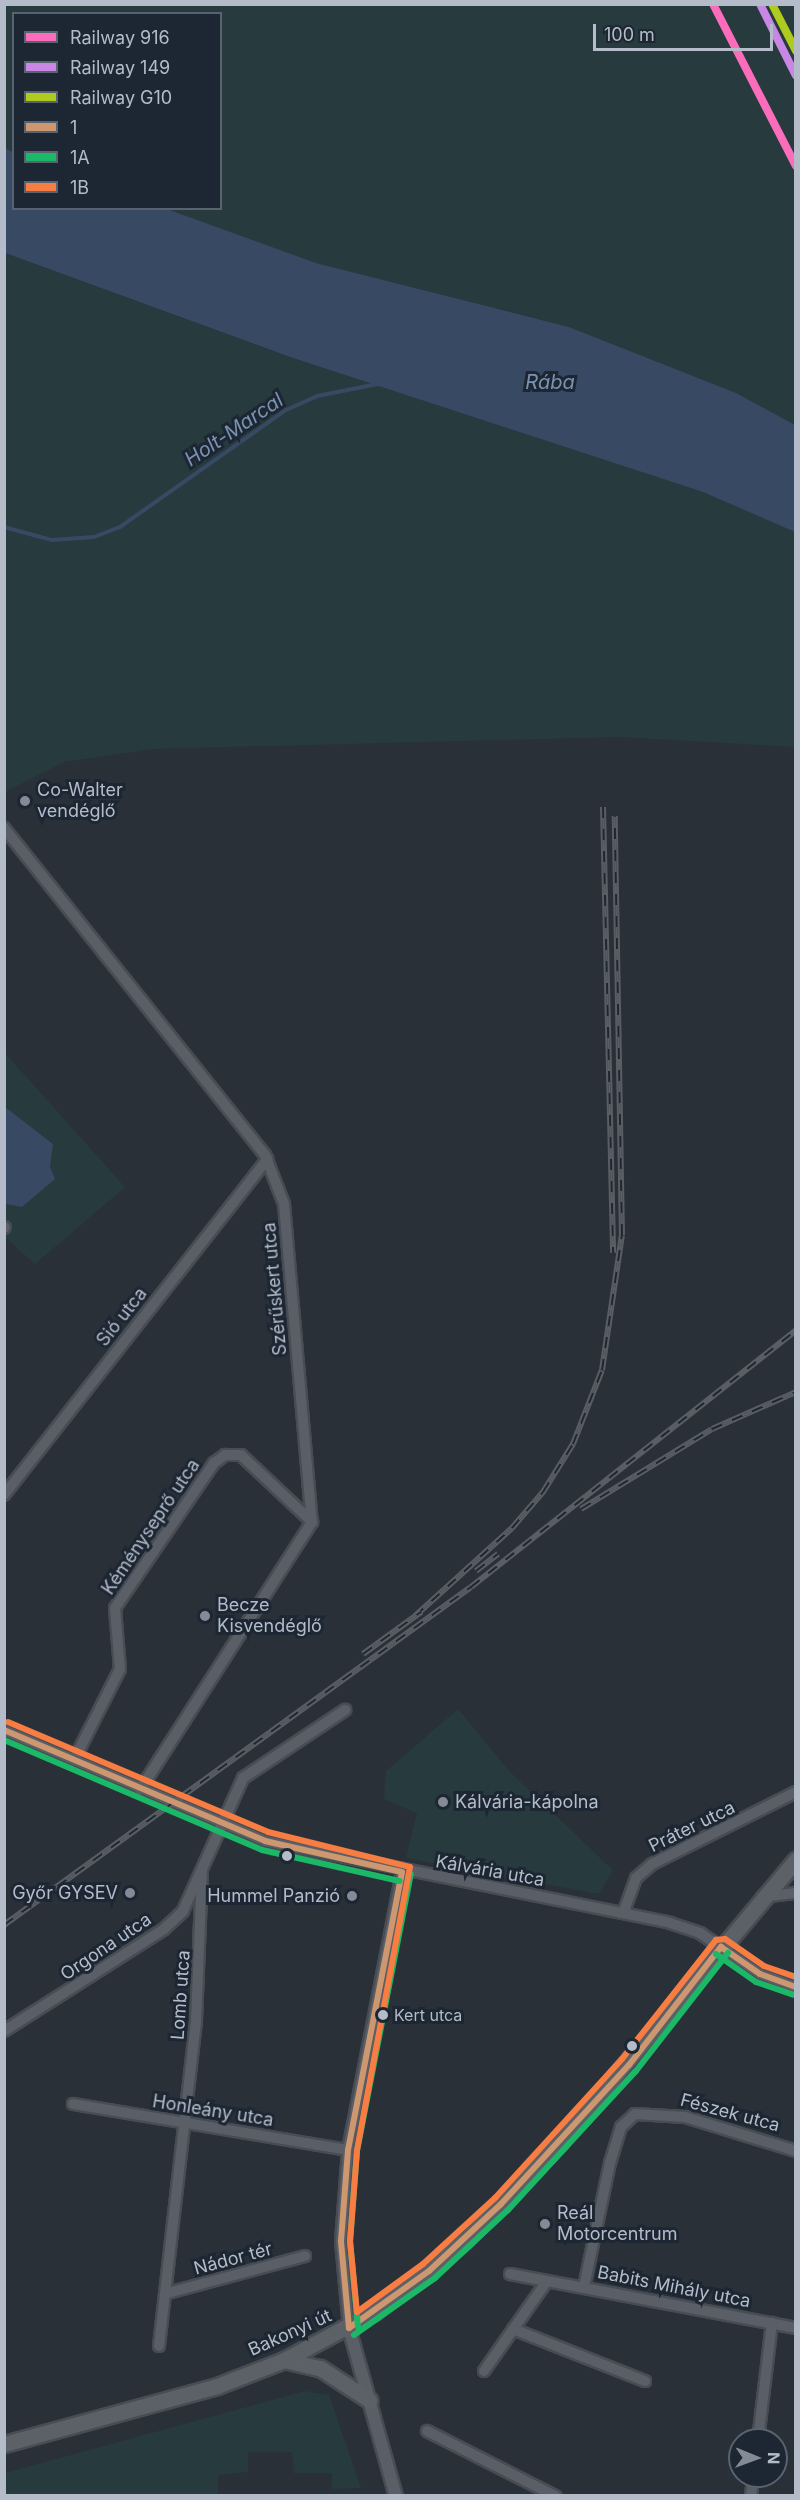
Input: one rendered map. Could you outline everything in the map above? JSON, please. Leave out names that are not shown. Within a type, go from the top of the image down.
[{"type":"main road","name":"Bakonyi út","points":[[4,2444],[186,2397],[284,2360],[349,2328],[429,2271],[501,2204],[629,2065],[721,1947],[795,1860]]},
{"type":"main road","points":[[284,2360],[320,2368],[369,2400]]},
{"type":"street","name":"Szérűskert utca","points":[[4,828],[267,1159],[284,1203],[312,1522]]},
{"type":"street","name":"Sió utca","points":[[4,1495],[267,1159]]},
{"type":"street","name":"Kéményseprő utca","points":[[74,1760],[120,1669],[115,1608],[214,1463],[225,1455],[241,1455],[312,1522]]},
{"type":"street","points":[[140,1790],[312,1522]]},
{"type":"street","name":"Lomb utca","points":[[159,2346],[168,2293],[186,2124],[204,1906],[201,1868],[243,1778],[345,1710]]},
{"type":"street","name":"Kálvária utca","points":[[4,1730],[170,1805],[265,1842],[402,1872],[624,1911],[678,1925],[721,1947],[760,1974],[795,1987]]},
{"type":"street","name":"Práter utca","points":[[624,1911],[636,1878],[652,1864],[795,1792]]},
{"type":"street","name":"Orgona utca","points":[[4,2031],[164,1929],[183,1911],[201,1868]]},
{"type":"street","points":[[396,2496],[349,2328],[341,2241],[348,2150],[402,1872]]},
{"type":"street","points":[[762,1897],[795,1893]]},
{"type":"street","name":"Honleány utca","points":[[73,2104],[348,2150]]},
{"type":"street","name":"Fészek utca","points":[[584,2287],[621,2127],[635,2114],[654,2111],[795,2151]]},
{"type":"street","name":"Nádor tér","points":[[168,2293],[305,2256]]},
{"type":"street","name":"Babits Mihály utca","points":[[510,2274],[795,2328]]},
{"type":"street","points":[[484,2371],[547,2281]]},
{"type":"street","points":[[759,2428],[772,2323]]},
{"type":"street","points":[[513,2329],[645,2381]]},
{"type":"street","points":[[427,2431],[555,2496]]},
{"type":"green space","points":[[4,5],[795,5],[795,425],[736,393],[569,327],[316,263],[170,210],[222,210],[222,12],[12,12],[12,152],[5,148]]},
{"type":"green space","points":[[4,253],[290,357],[703,492],[795,532],[795,747],[620,737],[153,749],[64,762],[5,792]]},
{"type":"green space","points":[[4,1052],[125,1187],[35,1264],[5,1237],[5,1204],[22,1207],[55,1179],[5,1107]]},
{"type":"green space","points":[[458,1709],[510,1772],[613,1870],[599,1894],[406,1858],[417,1813],[384,1799],[386,1771]]},
{"type":"green space","points":[[305,2391],[329,2395],[361,2488],[332,2489],[332,2473],[294,2473],[292,2452],[248,2452],[248,2472],[218,2475],[218,2495],[5,2495],[5,2473]]},
{"type":"water","name":"Rába","points":[[5,148],[12,152],[12,210],[170,210],[316,263],[569,327],[736,393],[795,425],[795,532],[703,492],[290,357],[5,253]]},
{"type":"water","points":[[5,1107],[53,1144],[50,1167],[55,1179],[22,1207],[5,1204]]},
{"type":"waterway","name":"Holt-Marcal","points":[[4,527],[52,540],[94,537],[120,527],[286,410],[317,396],[378,384]]},
{"type":"railway","points":[[603,807],[613,1253]]},
{"type":"railway","points":[[415,1616],[512,1528],[543,1492],[573,1444],[602,1370],[622,1235],[615,816]]},
{"type":"railway","points":[[4,1925],[471,1587],[796,1330]]},
{"type":"railway","points":[[581,1509],[712,1429],[796,1392]]},
{"type":"railway","points":[[476,1571],[498,1554]]},
{"type":"railway","points":[[363,1654],[421,1612]]},
{"type":"rail line","name":"916","points":[[713,4],[796,166]]},
{"type":"rail line","name":"149","points":[[760,4],[796,76]]},
{"type":"rail line","name":"G10","points":[[772,4],[796,51]]},
{"type":"transit line","name":"1B","points":[[8,1722],[268,1832],[410,1867],[357,2151],[350,2241],[357,2312],[423,2264],[495,2198],[622,2059],[716,1940],[725,1939],[764,1966],[796,1977]]},
{"type":"transit line","name":"1","points":[[4,1730],[265,1841],[402,1872]]},
{"type":"transit line","name":"1A","points":[[4,1740],[262,1850],[400,1881]]},
{"type":"transit line","name":"1","points":[[349,2328],[341,2241],[348,2150],[402,1872]]},
{"type":"transit line","name":"1A","points":[[358,2327],[350,2241],[357,2151],[411,1874]]},
{"type":"transit line","name":"1","points":[[721,1947],[760,1974],[796,1987]]},
{"type":"transit line","name":"1","points":[[349,2328],[429,2271],[501,2204],[629,2065],[721,1947]]},
{"type":"transit line","name":"1A","points":[[354,2335],[435,2278],[508,2210],[636,2071],[728,1953]]},
{"type":"transit line","name":"1A","points":[[716,1954],[756,1982],[793,1995]]},
{"type":"place","name":"Co-Walter vendéglő","points":[[25,801]]},
{"type":"place","name":"Becze Kisvendéglő","points":[[205,1616]]},
{"type":"place","name":"Kálvária-kápolna","points":[[443,1802]]},
{"type":"place","name":"Győr GYSEV","points":[[130,1893]]},
{"type":"place","name":"Hummel Panzió","points":[[352,1896]]},
{"type":"place","name":"Kert utca","points":[[383,2015]]},
{"type":"place","name":"Reál Motorcentrum","points":[[545,2224]]}]
